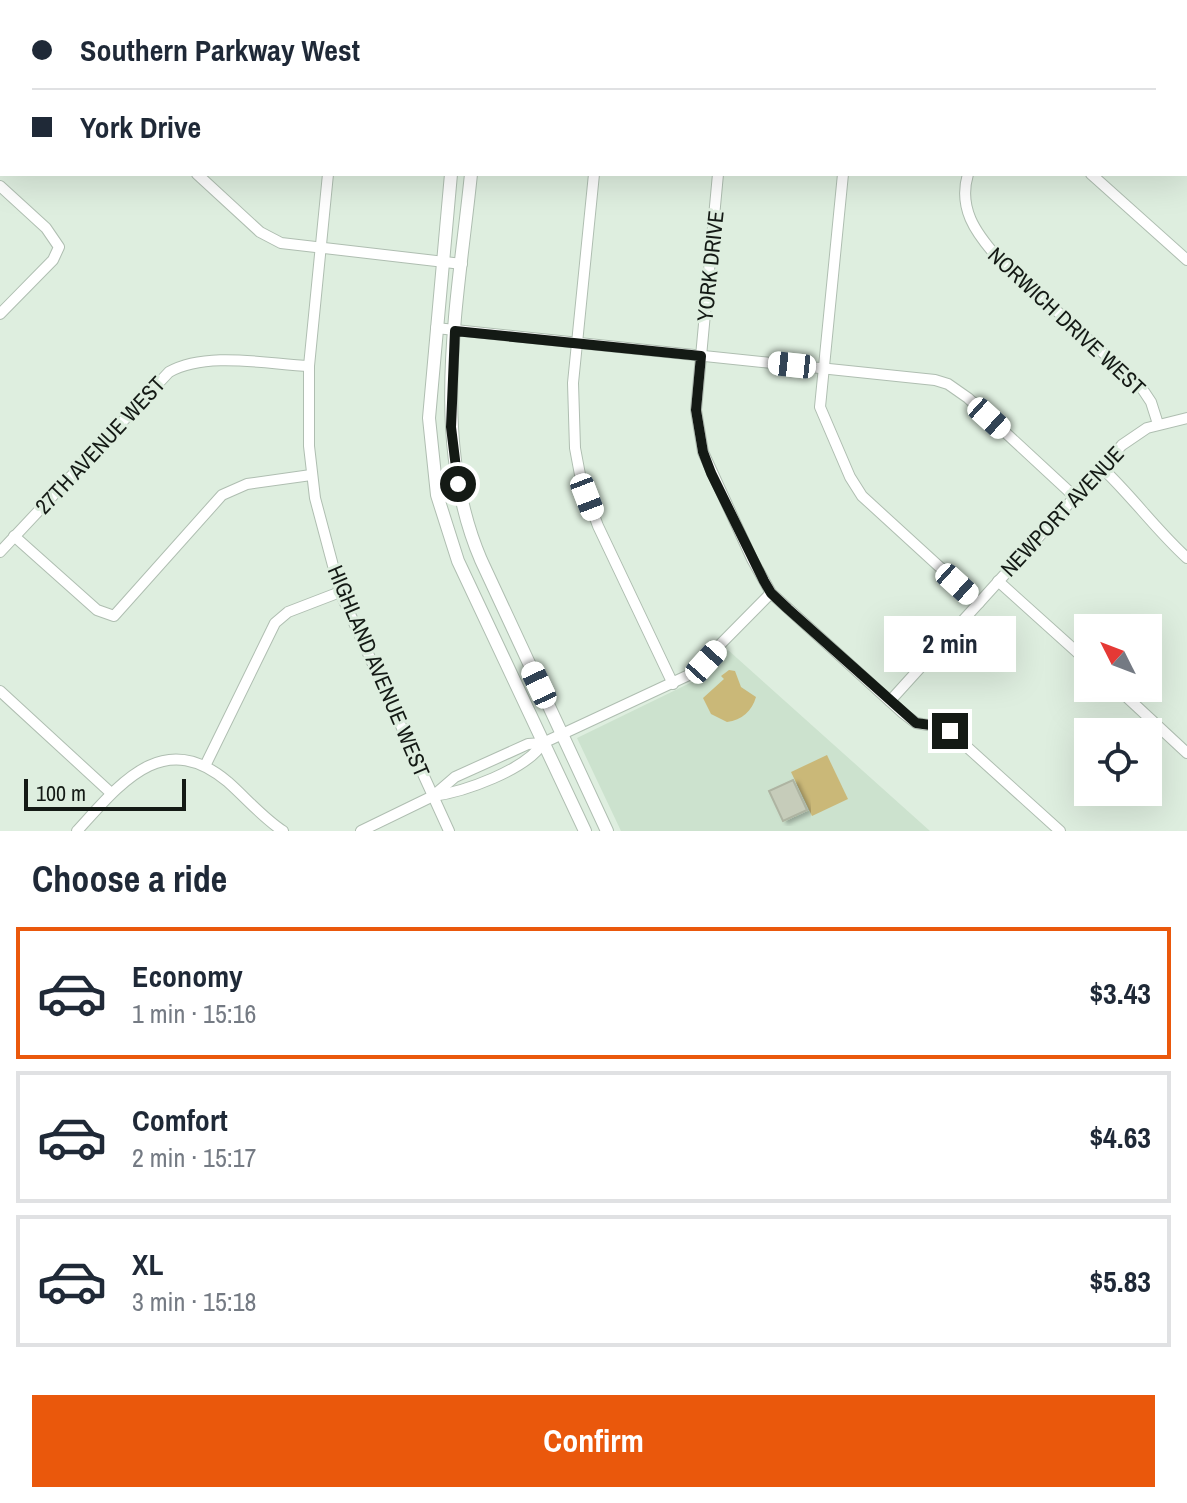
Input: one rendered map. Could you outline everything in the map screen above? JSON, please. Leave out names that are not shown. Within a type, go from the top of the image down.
[{"type":"street","points":[[199,176],[269,238],[293,246],[462,264]]},
{"type":"street","name":"HIGHLAND AVENUE WEST","points":[[328,176],[309,366],[311,475],[340,592],[449,831]]},
{"type":"street","points":[[451,176],[429,418],[441,509],[458,561],[585,831]]},
{"type":"street","points":[[471,176],[455,331],[451,427],[461,503],[470,534],[607,831]]},
{"type":"street","points":[[594,176],[572,418],[581,480],[598,526],[673,684]]},
{"type":"street","name":"YORK DRIVE","points":[[718,176],[696,410],[703,452],[752,559],[771,593],[890,701],[916,723],[946,728],[1060,831]]},
{"type":"street","points":[[843,176],[821,413],[855,486],[872,506],[979,603]]},
{"type":"street","name":"NORWICH DRIVE WEST","points":[[968,176],[966,210],[977,235],[997,257],[1141,387],[1151,402],[1158,424]]},
{"type":"street","points":[[1093,176],[1187,260]]},
{"type":"street","points":[[0,186],[46,228],[59,247],[53,260],[0,314]]},
{"type":"street","points":[[436,328],[919,377],[948,384],[968,398],[1075,497]]},
{"type":"street","name":"27TH AVENUE WEST","points":[[0,552],[169,372],[206,360],[309,366]]},
{"type":"street","name":"NEWPORT AVENUE","points":[[890,701],[1101,467],[1129,440],[1158,424],[1187,418]]},
{"type":"street","points":[[1101,467],[1131,495],[1155,528],[1187,558]]},
{"type":"street","points":[[14,536],[97,610],[114,616],[222,495],[247,484],[311,475]]},
{"type":"street","points":[[998,581],[1074,649]]},
{"type":"street","points":[[205,766],[275,623],[296,609],[340,592]]},
{"type":"street","points":[[361,831],[433,796],[462,791],[531,759],[543,743],[691,674],[771,593]]},
{"type":"street","points":[[0,691],[111,793]]},
{"type":"street","points":[[1132,702],[1187,753]]},
{"type":"street","points":[[77,831],[132,774],[152,764],[179,760],[205,766],[283,831]]},
{"type":"shaded area","points":[[728,650],[930,831],[621,831],[577,738],[690,683]]},
{"type":"shaded area","points":[[729,670],[735,671],[741,687],[756,697],[746,714],[727,722],[711,714],[703,698],[724,679],[721,676]]},
{"type":"shaded area","points":[[827,755],[848,799],[812,816],[791,772]]},
{"type":"building","points":[[793,780],[807,810],[783,821],[769,791]]},
{"type":"route","points":[[458,484],[451,427],[455,331],[701,356],[696,410],[703,452],[771,593],[903,713],[916,723],[950,731]]}]
